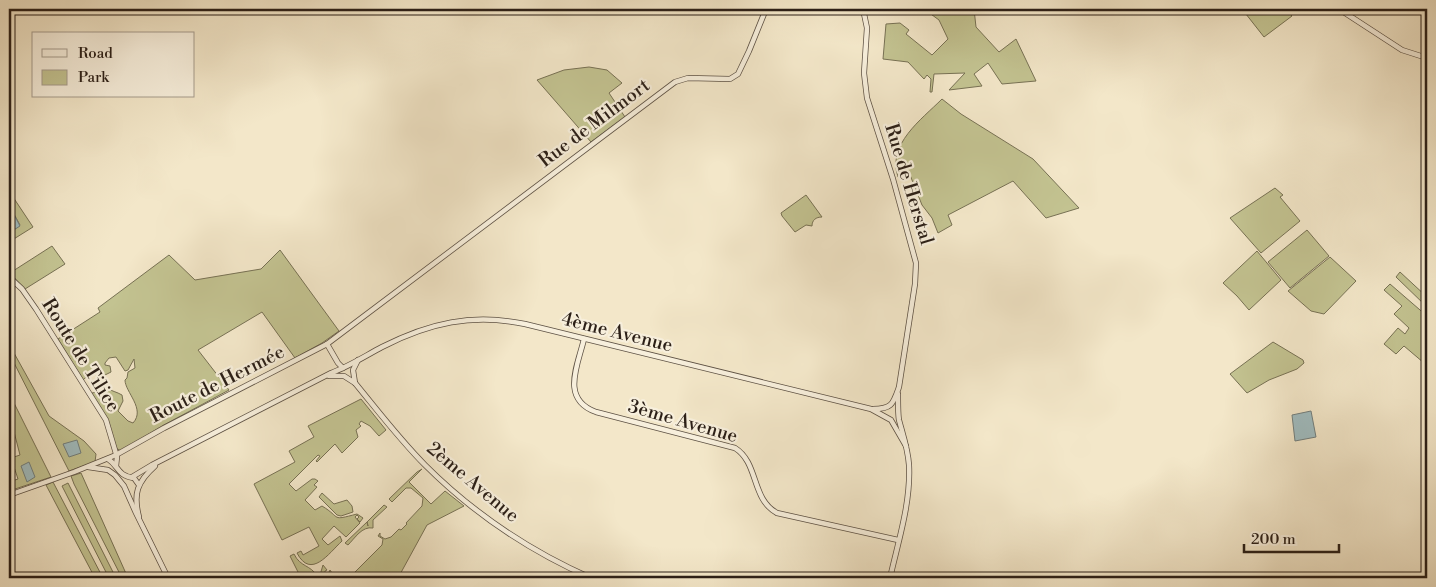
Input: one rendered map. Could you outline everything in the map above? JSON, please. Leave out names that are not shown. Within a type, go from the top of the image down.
[{"type":"street","name":"Rue de Milmort","points":[[423,271],[675,82],[688,78],[730,79],[738,74],[766,9]]},
{"type":"street","name":"Rue de Herstal","points":[[863,9],[867,28],[864,74],[867,98],[893,179],[916,263],[915,284],[898,388]]},
{"type":"street","points":[[1339,9],[1402,50],[1427,58]]},
{"type":"street","name":"Route de Hermée","points":[[9,495],[108,459],[327,344],[423,271]]},
{"type":"street","name":"Route de Tilice","points":[[9,277],[22,290],[36,309],[106,420],[116,454],[116,466]]},
{"type":"street","name":"4ème Avenue","points":[[131,478],[413,332],[463,320],[512,322],[871,409],[889,419]]},
{"type":"street","name":"3ème Avenue","points":[[584,339],[574,382],[577,397],[586,407],[596,412],[735,448],[746,457],[764,502],[777,513],[898,540]]},
{"type":"street","points":[[327,344],[338,363],[353,372]]},
{"type":"street","points":[[344,368],[345,377],[353,372],[359,359]]},
{"type":"street","points":[[335,372],[338,363]]},
{"type":"street","name":"2ème Avenue","points":[[353,372],[356,384]]},
{"type":"street","name":"4ème Avenue","points":[[327,376],[345,377]]},
{"type":"street","name":"2ème Avenue","points":[[345,377],[356,384],[427,467],[461,497],[519,539],[548,557],[591,578]]},
{"type":"street","points":[[898,388],[894,400],[884,413],[906,446]]},
{"type":"street","points":[[890,578],[908,491],[909,462],[898,417],[898,388]]},
{"type":"street","points":[[888,407],[896,406],[899,410]]},
{"type":"street","name":"4ème Avenue","points":[[871,409],[888,407]]},
{"type":"street","points":[[889,419],[898,417]]},
{"type":"street","points":[[108,459],[122,474],[136,479],[138,487],[137,506],[141,524]]},
{"type":"street","points":[[102,461],[103,468]]},
{"type":"street","name":"4ème Avenue","points":[[138,487],[153,467],[162,461]]},
{"type":"street","points":[[87,467],[103,468],[114,475],[125,488],[132,492],[138,487]]},
{"type":"street","points":[[131,478],[124,482],[125,488],[168,578]]},
{"type":"green space","points":[[924,9],[974,9],[976,27],[999,52],[1016,39],[1036,81],[1002,84],[988,63],[974,74],[982,86],[949,90],[965,73],[934,74],[932,92],[930,92],[931,79],[927,75],[924,79],[908,62],[883,59],[886,24],[900,23],[909,30],[906,34],[932,55],[948,39],[939,20]]},
{"type":"green space","points":[[1242,9],[1286,9],[1292,16],[1264,37]]},
{"type":"green space","points":[[589,67],[607,70],[622,83],[609,93],[625,117],[591,142],[537,80],[564,70]]},
{"type":"green space","points":[[942,99],[961,114],[1033,159],[1079,208],[1046,218],[1013,181],[948,215],[952,225],[938,233],[932,218],[922,205],[910,175],[898,177],[896,165],[897,154],[908,134]]},
{"type":"green space","points":[[1275,188],[1283,195],[1280,197],[1300,221],[1261,253],[1230,218]]},
{"type":"green space","points":[[9,191],[33,227],[9,242],[9,233],[20,225],[9,205]]},
{"type":"green space","points":[[806,195],[822,217],[815,219],[812,226],[806,225],[795,232],[781,213]]},
{"type":"green space","points":[[1307,230],[1329,256],[1290,288],[1268,262]]},
{"type":"green space","points":[[52,246],[65,264],[25,289],[9,272],[9,267],[13,271]]},
{"type":"green space","points":[[280,250],[339,331],[295,358],[262,312],[198,350],[229,390],[162,426],[121,451],[114,447],[106,420],[92,399],[92,393],[103,391],[107,388],[122,395],[123,401],[118,411],[128,421],[133,423],[136,418],[136,406],[125,380],[128,372],[135,368],[134,359],[128,370],[125,371],[116,357],[109,358],[105,365],[110,366],[111,372],[103,376],[97,367],[83,380],[58,339],[100,312],[98,308],[169,255],[195,280],[261,269]]},
{"type":"green space","points":[[1257,251],[1281,280],[1249,310],[1223,283]]},
{"type":"green space","points":[[1330,257],[1356,281],[1324,314],[1311,311],[1288,291]]},
{"type":"green space","points":[[1400,272],[1427,297],[1427,307],[1396,277]]},
{"type":"green space","points":[[1390,284],[1427,316],[1427,359],[1424,363],[1404,346],[1396,354],[1384,344],[1398,328],[1405,334],[1409,328],[1394,314],[1402,306],[1384,290]]},
{"type":"green space","points":[[9,340],[14,353],[49,416],[84,441],[96,454],[95,462],[69,471],[9,353]]},
{"type":"green space","points":[[1273,342],[1303,360],[1304,363],[1297,369],[1269,380],[1247,393],[1230,374]]},
{"type":"green space","points":[[9,393],[51,477],[9,491],[9,482],[18,479],[11,458],[20,455],[12,424],[9,425]]},
{"type":"green space","points":[[361,399],[386,430],[379,436],[370,426],[361,421],[359,424],[361,426],[356,430],[358,437],[342,453],[335,444],[317,462],[320,456],[318,455],[289,484],[296,491],[312,479],[315,479],[318,481],[314,485],[317,487],[305,500],[315,510],[322,506],[339,518],[357,514],[363,518],[360,522],[357,519],[359,517],[357,515],[355,517],[360,523],[346,537],[334,526],[322,539],[328,545],[340,536],[342,541],[320,562],[308,564],[302,561],[297,553],[301,551],[303,555],[319,546],[309,527],[282,540],[254,484],[295,462],[289,451],[314,437],[308,426]]},
{"type":"green space","points":[[422,469],[409,482],[431,504],[445,491],[464,506],[427,525],[398,578],[349,578],[382,545],[383,539],[378,536],[380,533],[380,536],[385,539],[391,537],[407,524],[422,506],[423,498],[411,488],[406,488],[392,502],[389,499]]},
{"type":"green space","points":[[81,473],[128,578],[122,578],[74,484],[71,476]]},
{"type":"green space","points":[[53,482],[103,578],[95,578],[46,485]]},
{"type":"green space","points":[[68,483],[116,578],[109,578],[62,486]]},
{"type":"green space","points":[[322,493],[334,504],[347,500],[352,506],[353,512],[341,516],[337,515],[319,497]]},
{"type":"green space","points":[[384,505],[387,507],[373,520],[373,528],[362,531],[348,545],[345,543]]},
{"type":"green space","points":[[294,554],[299,561],[315,572],[317,576],[320,575],[323,565],[327,570],[325,574],[328,574],[330,570],[332,573],[326,578],[301,578],[290,556]]},
{"type":"water","points":[[9,205],[20,226],[9,233]]},
{"type":"water","points":[[1311,411],[1316,437],[1295,441],[1292,415]]},
{"type":"water","points":[[77,440],[81,453],[69,457],[63,444]]},
{"type":"water","points":[[29,462],[35,477],[27,482],[21,466]]}]
